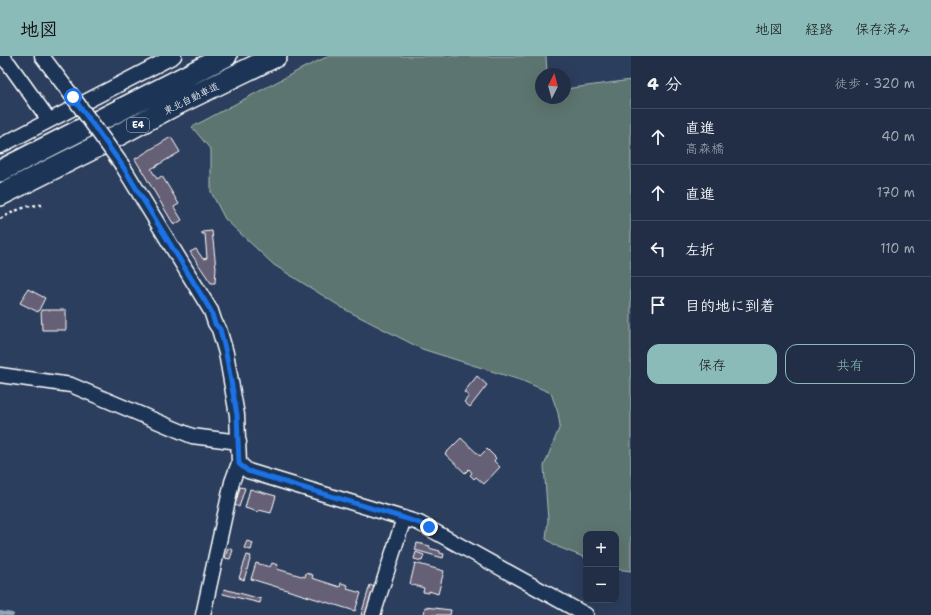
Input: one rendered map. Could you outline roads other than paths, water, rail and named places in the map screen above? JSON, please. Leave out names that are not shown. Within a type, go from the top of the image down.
[{"type":"highway","name":"E4","points":[[0,171],[226,56]]},
{"type":"highway","name":"東北自動車道","points":[[0,195],[96,147],[173,106],[276,56]]},
{"type":"street","points":[[1,56],[9,64],[48,120]]},
{"type":"street","points":[[42,56],[122,165],[211,311],[215,324],[220,329],[226,353],[237,415],[239,464],[232,482],[203,615]]},
{"type":"street","points":[[0,146],[174,56]]},
{"type":"street","points":[[0,375],[71,385],[192,436],[239,442]]},
{"type":"street","points":[[239,464],[248,471],[404,518],[429,527],[586,615]]},
{"type":"street","points":[[373,615],[404,518]]},
{"type":"waterway","points":[[0,613],[12,615]]}]
